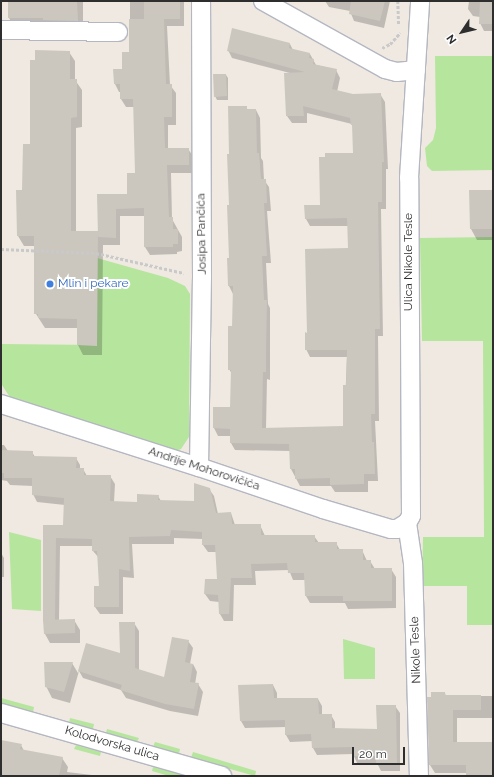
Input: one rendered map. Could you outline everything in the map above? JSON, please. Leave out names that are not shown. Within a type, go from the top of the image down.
[{"type":"street","name":"Josipa Pančića","points":[[199,467],[202,277],[201,1]]},
{"type":"street","points":[[263,1],[385,69],[398,72],[416,70]]},
{"type":"street","name":"Ulica Nikole Tesle","points":[[407,524],[411,516],[408,178],[420,1]]},
{"type":"street","points":[[1,30],[118,32]]},
{"type":"street","name":"Andrije Mohorovičića","points":[[1,404],[199,467],[323,509],[391,529],[397,529],[407,524]]},
{"type":"street","name":"Nikole Tesle","points":[[407,524],[413,563],[419,776]]},
{"type":"street","name":"Kolodvorska ulica","points":[[1,713],[222,776]]},
{"type":"path","points":[[398,1],[399,37]]},
{"type":"path","points":[[1,249],[96,253],[202,277]]},
{"type":"green space","points":[[435,56],[493,56],[493,170],[432,171],[427,166],[425,148],[433,140],[436,128]]},
{"type":"green space","points":[[493,237],[493,625],[467,625],[467,586],[422,586],[423,537],[484,537],[483,341],[422,341],[420,238]]},
{"type":"green space","points":[[97,258],[168,278],[185,286],[190,294],[189,437],[181,449],[176,451],[11,399],[2,385],[2,344],[97,345]]},
{"type":"green space","points":[[9,532],[41,540],[41,611],[12,609]]},
{"type":"green space","points":[[343,639],[375,648],[375,679],[344,679]]},
{"type":"green space","points":[[1,698],[34,707],[33,712],[1,703]]},
{"type":"green space","points":[[70,718],[94,724],[93,729],[69,723]]},
{"type":"green space","points":[[107,729],[139,738],[137,742],[106,733]]},
{"type":"green space","points":[[155,742],[180,749],[179,754],[153,747]]},
{"type":"green space","points":[[76,745],[101,752],[100,756],[74,749]]},
{"type":"green space","points":[[193,752],[256,771],[255,776],[191,758]]},
{"type":"green space","points":[[153,767],[183,775],[169,776],[152,771]]},
{"type":"building","points":[[8,1],[77,1],[78,21],[43,20],[43,18],[8,18]]},
{"type":"building","points":[[144,1],[180,1],[180,19],[164,19],[166,84],[172,84],[172,117],[164,117],[165,148],[189,148],[189,165],[167,165],[169,217],[173,217],[173,229],[178,229],[178,244],[173,244],[173,247],[144,247],[144,208],[116,209],[116,238],[98,237],[97,194],[127,194],[127,173],[135,173],[133,99],[120,99],[120,84],[114,84],[113,69],[122,69],[122,52],[129,52],[129,19],[144,19]]},
{"type":"building","points":[[351,1],[385,1],[380,21],[349,14]]},
{"type":"building","points":[[480,1],[493,1],[493,24],[479,24]]},
{"type":"building","points":[[232,28],[290,43],[289,48],[310,53],[309,58],[314,59],[313,64],[337,69],[332,89],[353,94],[381,93],[384,162],[382,162],[382,202],[378,202],[380,329],[375,329],[375,414],[371,414],[375,474],[364,474],[364,484],[330,485],[330,478],[295,479],[295,469],[290,469],[289,444],[230,443],[230,429],[213,428],[213,407],[230,407],[231,370],[228,370],[228,326],[232,326],[233,286],[228,286],[227,258],[229,258],[227,205],[229,205],[227,154],[229,154],[228,106],[247,106],[247,109],[256,109],[257,153],[259,153],[261,179],[266,179],[267,203],[264,203],[267,256],[262,256],[264,300],[267,300],[266,372],[263,372],[262,428],[343,426],[343,385],[346,385],[347,350],[305,350],[305,332],[307,333],[305,249],[348,248],[347,218],[305,219],[304,205],[320,205],[319,157],[325,157],[325,153],[353,153],[352,125],[350,118],[303,106],[304,116],[286,116],[284,73],[305,72],[227,51]]},
{"type":"building","points":[[35,50],[70,51],[70,79],[77,79],[77,117],[71,118],[71,231],[98,231],[97,346],[77,345],[77,319],[38,318],[38,314],[34,314],[34,236],[17,236],[16,190],[22,190],[23,144],[30,144],[30,60],[35,60]]},
{"type":"building","points":[[213,74],[226,74],[227,96],[214,97]]},
{"type":"building","points":[[469,190],[493,190],[493,229],[470,229]]},
{"type":"building","points":[[1,450],[33,451],[33,456],[77,457],[76,468],[84,468],[84,475],[111,475],[110,501],[137,502],[137,494],[159,495],[158,500],[194,501],[194,483],[210,488],[216,513],[231,512],[232,524],[261,524],[261,535],[315,535],[315,542],[337,542],[337,549],[363,549],[363,560],[371,560],[371,568],[392,568],[392,601],[343,601],[343,596],[305,596],[304,573],[288,573],[287,563],[251,564],[252,578],[231,578],[229,614],[219,614],[218,595],[204,594],[205,579],[217,579],[215,545],[202,545],[202,532],[171,530],[170,536],[129,537],[130,571],[119,569],[119,607],[94,607],[94,586],[99,586],[97,551],[92,551],[92,539],[56,538],[55,620],[43,620],[43,525],[63,525],[64,498],[32,495],[32,478],[4,478],[4,473],[1,473]]},
{"type":"building","points":[[75,619],[75,633],[44,634],[43,620]]},
{"type":"building","points":[[119,622],[135,622],[135,668],[164,677],[172,637],[189,640],[185,662],[193,664],[190,682],[199,683],[194,709],[165,704],[120,690],[122,685],[78,671],[86,643],[120,653]]},
{"type":"building","points":[[44,662],[73,662],[64,692],[45,687]]},
{"type":"building","points":[[273,684],[274,698],[318,698],[319,714],[332,714],[332,728],[377,729],[376,705],[396,705],[397,764],[376,764],[376,756],[352,756],[352,747],[312,748],[311,734],[285,735],[285,720],[240,721],[238,685]]},
{"type":"building","points":[[431,692],[445,692],[445,695],[481,695],[481,710],[453,710],[453,742],[493,742],[493,775],[466,775],[466,765],[429,765],[427,697],[431,697]]},
{"type":"building","points":[[1,740],[22,744],[20,749],[63,757],[59,776],[1,776]]},
{"type":"place","name":"Mlin i pekare","points":[[50,284]]}]
